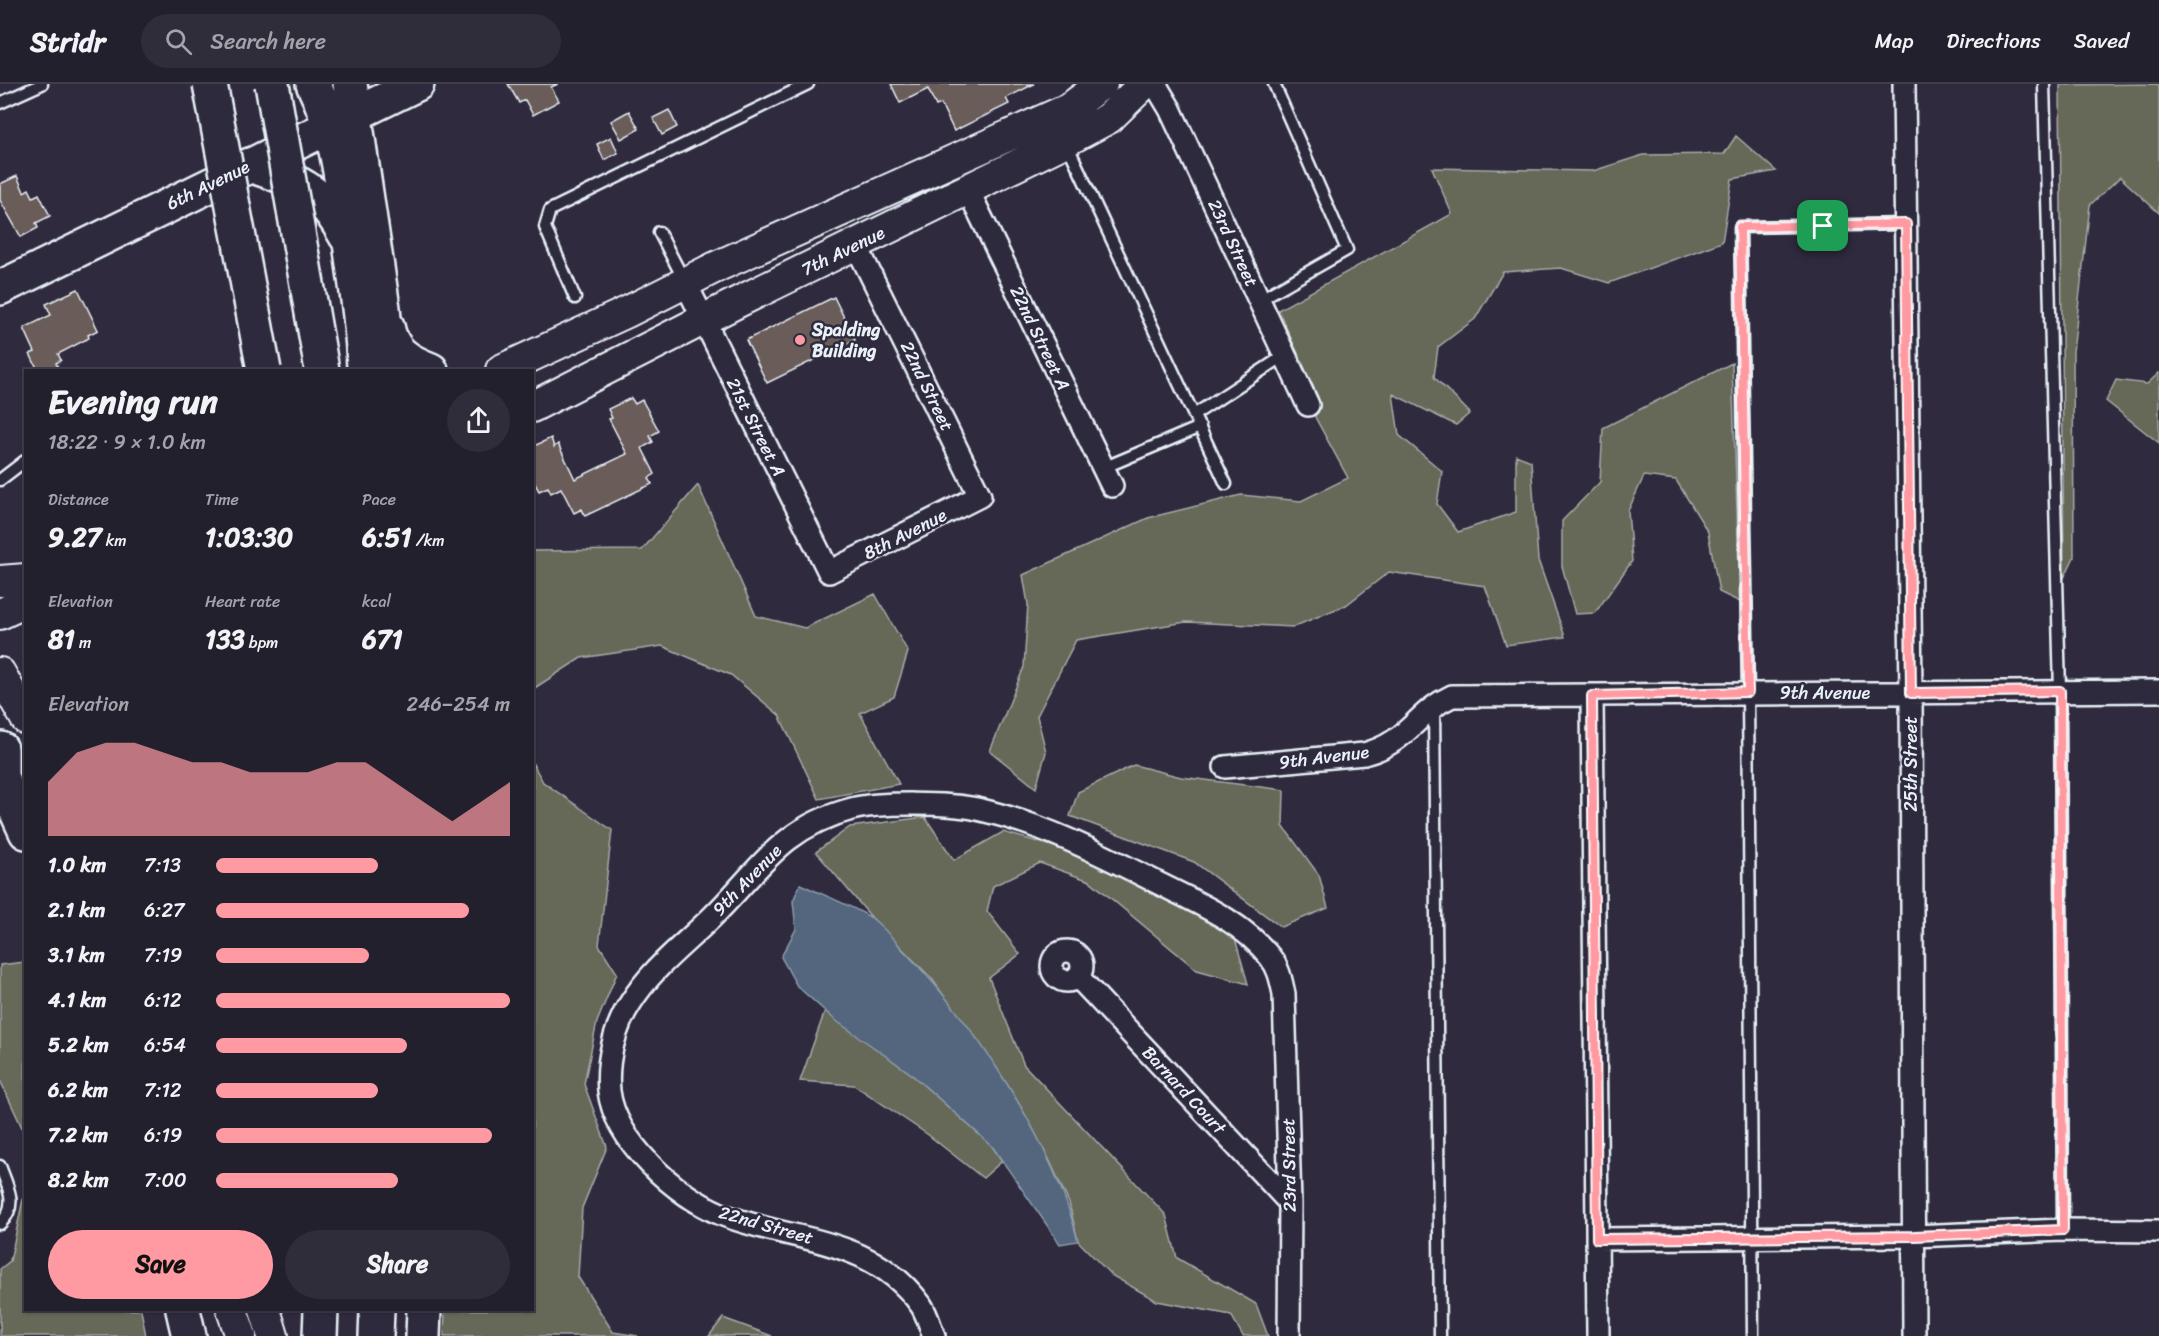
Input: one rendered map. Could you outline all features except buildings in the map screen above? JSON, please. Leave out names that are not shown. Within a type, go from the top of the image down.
[{"type":"main road","points":[[210,84],[264,369]]},
{"type":"main road","points":[[272,84],[322,369]]},
{"type":"main road","points":[[313,84],[346,109],[390,343],[412,363],[428,369]]},
{"type":"main road","name":"6th Avenue","points":[[0,288],[250,165],[346,109],[417,84]]},
{"type":"main road","name":"7th Avenue","points":[[503,369],[627,312],[685,282],[1068,109],[1102,84]]},
{"type":"main road","name":"7th Avenue","points":[[534,406],[1066,141],[1109,118],[1144,84]]},
{"type":"main road","points":[[346,109],[341,175],[363,338],[364,369]]},
{"type":"main road","points":[[250,165],[307,188],[330,208],[351,245]]},
{"type":"main road","points":[[383,308],[389,369]]},
{"type":"main road","points":[[0,581],[24,579]]},
{"type":"main road","points":[[0,614],[24,603]]},
{"type":"main road","points":[[8,678],[24,714]]},
{"type":"main road","points":[[0,748],[24,789]]},
{"type":"main road","points":[[0,748],[1,777],[24,828]]},
{"type":"main road","points":[[183,1311],[189,1336]]},
{"type":"main road","points":[[232,1311],[241,1336]]},
{"type":"main road","points":[[265,1311],[273,1336]]},
{"type":"main road","points":[[320,1336],[321,1311]]},
{"type":"main road","points":[[376,1336],[377,1311]]},
{"type":"main road","points":[[423,1336],[424,1311]]},
{"type":"street","name":"23rd Street","points":[[1155,84],[1170,109],[1308,405]]},
{"type":"street","name":"25th Street","points":[[1904,84],[1911,693],[1914,1336]]},
{"type":"street","name":"22nd Street A","points":[[968,190],[1108,477]]},
{"type":"street","name":"22nd Street","points":[[856,245],[980,496]]},
{"type":"street","name":"21st Street A","points":[[685,282],[829,572]]},
{"type":"street","name":"8th Avenue","points":[[829,572],[980,496]]},
{"type":"street","name":"9th Avenue","points":[[1225,767],[1364,754],[1383,749],[1409,731],[1434,704],[1452,696],[1473,694],[1592,696],[1748,692],[2159,691]]},
{"type":"street","points":[[1592,696],[1598,1336]]},
{"type":"street","name":"9th Avenue","points":[[659,966],[712,917],[770,853],[806,826],[853,808],[884,804],[939,806],[972,808],[1011,817],[1059,835],[1220,914],[1250,937],[1270,958],[1280,974],[1284,994]]},
{"type":"street","name":"22nd Street","points":[[659,966],[630,1002],[614,1037],[609,1092],[619,1121],[633,1144],[674,1186],[722,1215],[835,1244],[889,1272],[923,1307],[934,1336]]},
{"type":"street","name":"Barnard Court","points":[[1078,977],[1290,1203]]},
{"type":"street","name":"23rd Street","points":[[1284,994],[1290,1203],[1289,1336]]},
{"type":"street","points":[[1597,1239],[1914,1236],[2063,1230],[2159,1231]]},
{"type":"lane","points":[[0,103],[42,84]]},
{"type":"lane","points":[[575,298],[545,227],[550,210],[808,84]]},
{"type":"lane","points":[[1259,300],[1347,250],[1274,84]]},
{"type":"lane","points":[[2044,84],[2060,691],[2063,1230]]},
{"type":"lane","points":[[1066,141],[1226,484]]},
{"type":"lane","points":[[1753,1336],[1748,692],[1740,227],[1906,224]]},
{"type":"lane","points":[[659,232],[685,282]]},
{"type":"lane","points":[[1194,415],[1285,355]]},
{"type":"lane","points":[[1108,477],[1200,428]]},
{"type":"lane","points":[[0,480],[24,462]]},
{"type":"lane","points":[[1434,704],[1440,1336]]},
{"type":"lane","points":[[0,1166],[11,1194],[12,1206],[0,1224]]},
{"type":"green space","points":[[2159,84],[2159,213],[2120,177],[2090,205],[2073,352],[2074,557],[2064,578],[2060,85]]},
{"type":"green space","points":[[1736,136],[1776,171],[1732,179],[1722,242],[1609,283],[1561,268],[1503,272],[1475,319],[1438,347],[1434,377],[1470,413],[1456,425],[1393,394],[1399,435],[1442,471],[1437,504],[1458,532],[1516,512],[1516,455],[1531,461],[1538,560],[1565,637],[1506,645],[1485,586],[1389,572],[1346,605],[1293,627],[1186,622],[1076,640],[1037,716],[1046,752],[1036,788],[990,751],[1024,667],[1028,604],[1023,575],[1148,518],[1241,495],[1301,501],[1348,478],[1315,417],[1318,397],[1278,310],[1452,214],[1432,168],[1593,171],[1643,155],[1724,154]]},
{"type":"green space","points":[[1732,363],[1740,602],[1719,592],[1708,532],[1676,480],[1644,476],[1628,511],[1632,561],[1595,613],[1575,614],[1562,566],[1562,521],[1600,482],[1603,428]]},
{"type":"green space","points":[[2159,373],[2159,443],[2106,401],[2116,380],[2147,384]]},
{"type":"green space","points":[[698,485],[756,616],[805,628],[875,594],[908,652],[894,697],[860,713],[899,784],[819,799],[779,715],[731,675],[662,646],[581,658],[534,688],[534,551],[642,550]]},
{"type":"green space","points":[[1134,765],[1181,777],[1284,790],[1283,826],[1319,875],[1328,908],[1281,927],[1194,862],[1070,816],[1078,792]]},
{"type":"green space","points":[[534,766],[543,782],[612,830],[599,945],[617,973],[597,1022],[584,1084],[607,1147],[582,1208],[578,1277],[613,1332],[638,1336],[444,1336],[445,1311],[534,1311]]},
{"type":"green space","points":[[925,817],[954,860],[1003,832],[1084,855],[1234,935],[1248,984],[1197,970],[1090,881],[1040,863],[993,886],[987,911],[1020,954],[989,978],[1024,1065],[1166,1215],[1177,1258],[1256,1304],[1268,1336],[1243,1336],[1231,1315],[1157,1301],[1111,1275],[1078,1241],[1069,1203],[1048,1157],[1006,1083],[932,979],[872,918],[816,852],[850,827]]},
{"type":"green space","points":[[24,962],[24,1132],[0,1080],[0,965]]},
{"type":"green space","points":[[825,1011],[910,1073],[992,1146],[1002,1161],[983,1178],[927,1134],[854,1085],[800,1081]]},
{"type":"green space","points":[[24,1195],[24,1311],[141,1311],[146,1336],[0,1336],[0,1269],[10,1261]]},
{"type":"green space","points":[[723,1318],[772,1336],[709,1336]]},
{"type":"water","points":[[800,884],[874,920],[930,979],[956,1012],[983,1047],[1031,1124],[1066,1203],[1078,1241],[1060,1244],[992,1146],[910,1073],[835,1020],[797,986],[781,957],[796,929],[793,901]]},
{"type":"place","name":"Spalding Building","points":[[800,340]]},
{"type":"route","points":[[1906,224],[1911,693],[2060,691],[2063,1230],[1914,1236],[1597,1239],[1592,696],[1748,692],[1740,227],[1823,226],[1906,224]]}]
